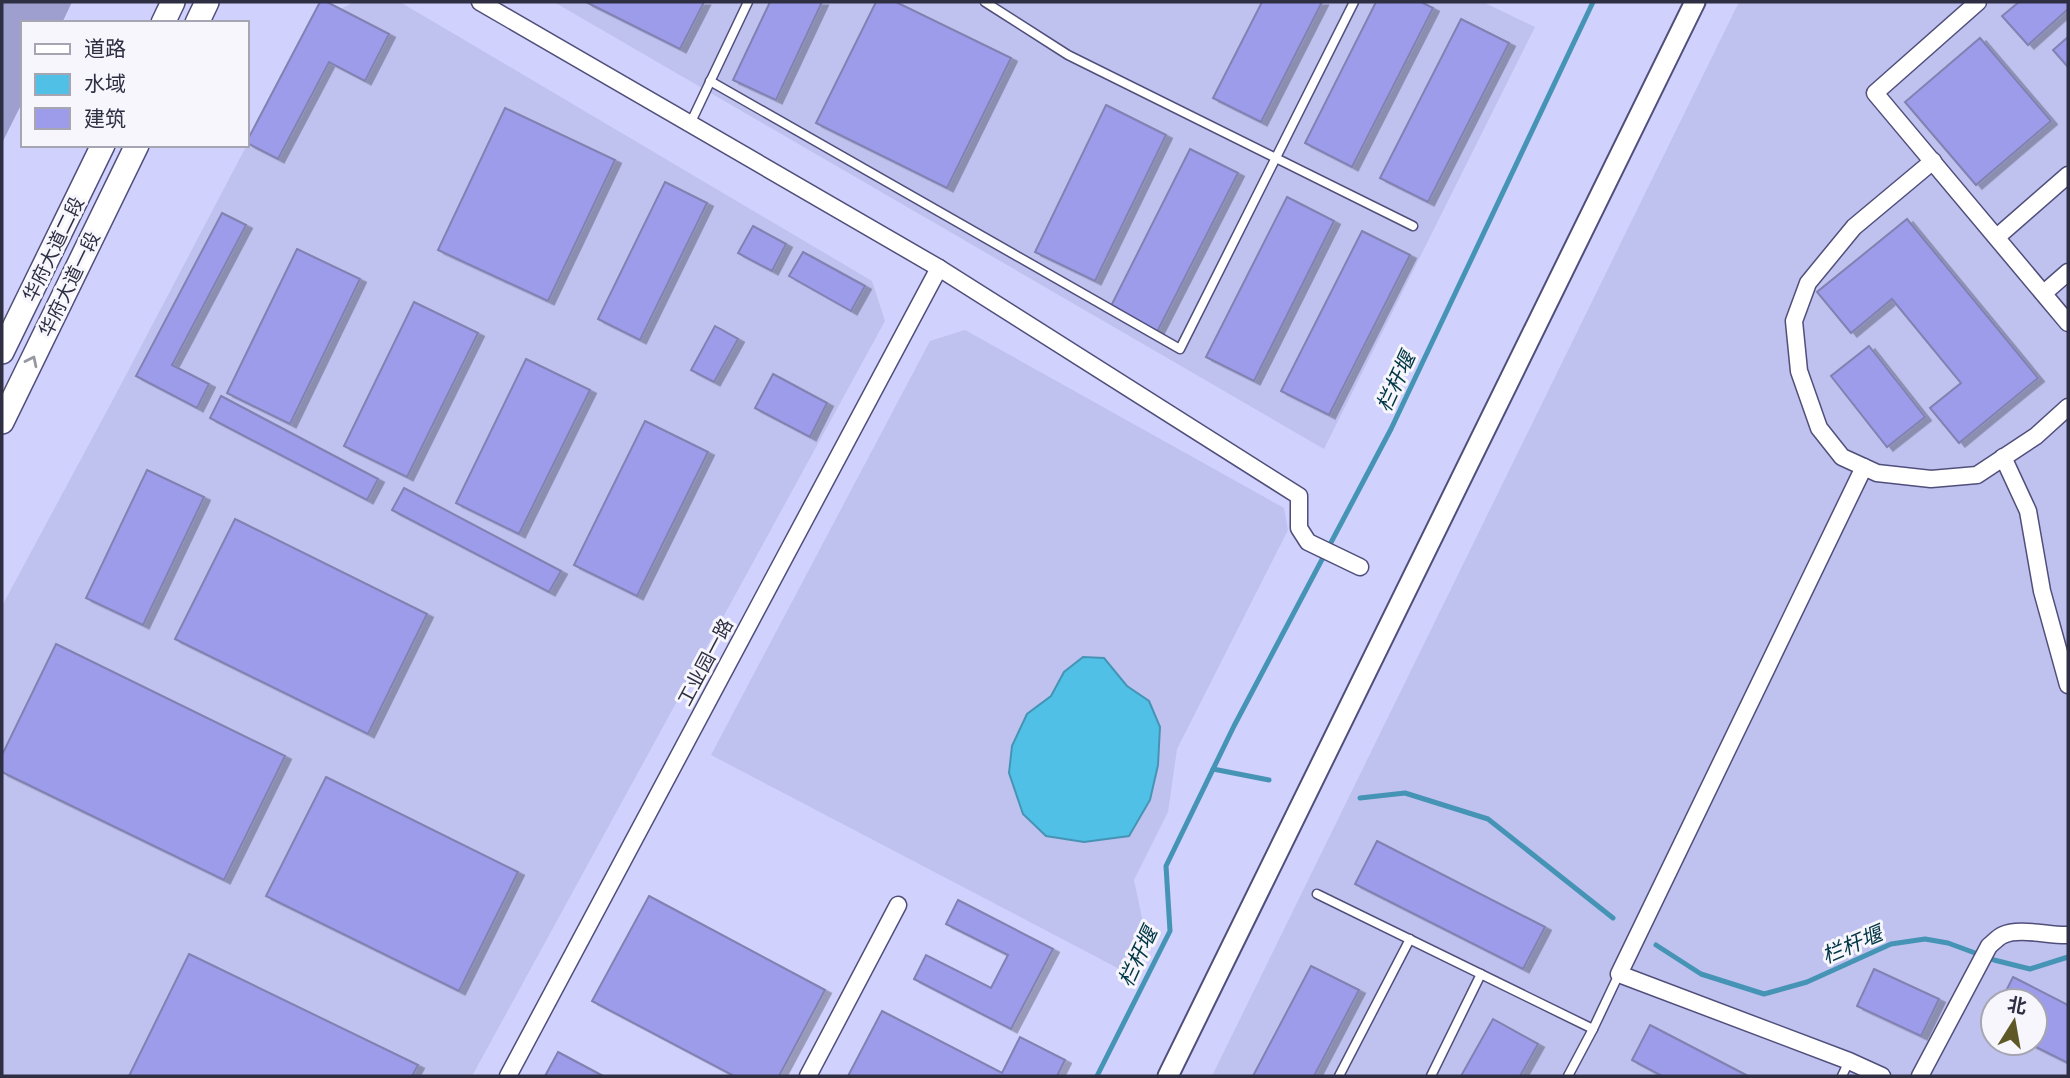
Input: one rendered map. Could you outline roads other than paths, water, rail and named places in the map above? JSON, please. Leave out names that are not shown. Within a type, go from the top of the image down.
[{"type":"main road","points":[[164,21],[173,2]]},
{"type":"main road","points":[[198,21],[207,2]]},
{"type":"main road","name":"华府大道二段","points":[[2,352],[102,147]]},
{"type":"main road","name":"华府大道一段","points":[[2,422],[136,147]]},
{"type":"street","points":[[480,2],[939,268],[1299,495],[1298,528],[1308,542],[1360,567]]},
{"type":"street","points":[[1168,1076],[1695,2]]},
{"type":"street","points":[[1978,2],[1875,93],[2068,323]]},
{"type":"street","points":[[1933,161],[1854,227],[1808,283],[1794,321],[1799,371],[1819,428],[1842,457],[1877,473],[1931,479],[1977,475],[2036,436],[2068,407]]},
{"type":"street","points":[[1997,237],[2068,175]]},
{"type":"street","name":"工业园一路","points":[[508,1076],[939,268]]},
{"type":"street","points":[[2044,293],[2068,272]]},
{"type":"street","points":[[2003,457],[2028,511],[2042,592],[2068,685]]},
{"type":"street","points":[[1864,467],[1619,974],[1882,1076]]},
{"type":"street","points":[[808,1076],[898,905]]},
{"type":"street","points":[[1920,1076],[1989,946],[2004,934],[2032,932],[2068,935]]},
{"type":"lane","points":[[690,124],[748,2]]},
{"type":"lane","points":[[985,2],[1068,55],[1413,226]]},
{"type":"lane","points":[[710,81],[1180,349],[1354,2]]},
{"type":"lane","points":[[1317,894],[1593,1029]]},
{"type":"lane","points":[[1339,1076],[1410,939]]},
{"type":"lane","points":[[1431,1076],[1481,974]]},
{"type":"lane","points":[[1567,1076],[1619,974]]},
{"type":"lane","points":[[1842,1076],[1849,1061]]},
{"type":"water","points":[[1083,657],[1104,658],[1127,686],[1149,701],[1160,727],[1158,765],[1150,800],[1129,836],[1084,842],[1046,836],[1023,814],[1009,773],[1012,746],[1027,714],[1051,696],[1064,672]]},
{"type":"waterway","name":"栏杆堰","points":[[1097,1076],[1170,931],[1166,866],[1234,726],[1391,429],[1593,2]]},
{"type":"waterway","name":"栏杆堰","points":[[1213,769],[1269,780]]},
{"type":"waterway","name":"栏杆堰","points":[[1360,798],[1405,793],[1488,819],[1613,918]]},
{"type":"waterway","name":"栏杆堰","points":[[1656,945],[1701,974],[1764,994],[1807,982],[1891,944],[1925,939],[1948,943],[1994,960],[2030,969],[2068,957]]}]
